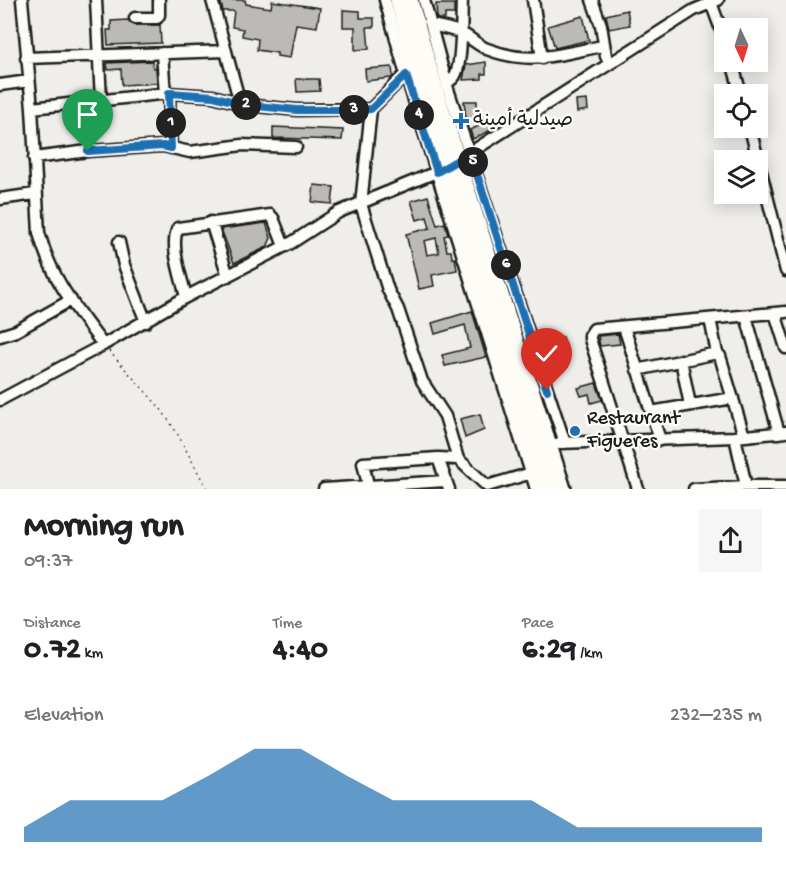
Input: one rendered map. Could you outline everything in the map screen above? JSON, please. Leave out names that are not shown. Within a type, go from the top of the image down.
[{"type":"highway","points":[[398,0],[410,71],[453,163],[563,489]]},
{"type":"highway","points":[[410,0],[536,472],[548,489]]},
{"type":"street","points":[[22,0],[32,108],[35,194],[39,233],[43,249],[58,284],[104,345]]},
{"type":"street","points":[[96,0],[101,101]]},
{"type":"street","points":[[135,18],[157,18],[159,0]]},
{"type":"street","points":[[212,0],[240,103]]},
{"type":"street","points":[[385,0],[410,71],[371,109],[361,204],[388,290],[398,309],[422,381],[445,416],[458,459],[488,487],[536,472],[536,489]]},
{"type":"street","points":[[424,0],[447,83],[453,163],[565,443]]},
{"type":"street","points":[[447,83],[457,71],[462,0]]},
{"type":"street","points":[[533,0],[542,58]]},
{"type":"street","points":[[592,0],[602,25],[603,46],[611,63]]},
{"type":"street","points":[[0,400],[146,322],[186,297],[284,246],[339,212],[453,163],[694,10],[713,1],[718,18]]},
{"type":"street","points":[[431,26],[461,33],[491,50],[522,58],[542,58],[603,46]]},
{"type":"street","points":[[27,58],[226,51]]},
{"type":"street","points":[[162,53],[171,148]]},
{"type":"street","points":[[0,86],[29,81]]},
{"type":"street","points":[[32,108],[167,93],[213,96],[240,103],[297,110],[371,109]]},
{"type":"street","points":[[753,138],[786,271]]},
{"type":"street","points":[[34,158],[88,151],[163,146],[190,152],[242,145],[296,147]]},
{"type":"street","points":[[0,199],[35,194]]},
{"type":"street","points":[[186,297],[174,246],[176,231],[185,226],[270,215],[284,246]]},
{"type":"street","points":[[211,222],[228,276]]},
{"type":"street","points":[[119,242],[126,271],[146,322]]},
{"type":"street","points":[[0,336],[16,331],[71,300]]},
{"type":"street","points":[[638,489],[590,339],[594,329],[780,312],[786,348]]},
{"type":"street","points":[[549,444],[782,433],[746,316]]},
{"type":"street","points":[[710,319],[717,353],[720,356],[733,398],[746,486]]},
{"type":"street","points":[[624,327],[660,440]]},
{"type":"street","points":[[637,370],[717,353]]},
{"type":"street","points":[[681,360],[690,405]]},
{"type":"street","points":[[651,412],[733,398]]},
{"type":"street","points":[[369,488],[363,463],[438,458],[458,459]]},
{"type":"street","points":[[324,489],[447,485],[438,458]]},
{"type":"street","points":[[694,489],[786,486]]},
{"type":"path","points":[[104,345],[161,409],[207,489]]},
{"type":"building","points":[[220,0],[245,0],[246,4],[271,8],[272,1],[320,8],[317,27],[296,24],[290,58],[277,56],[277,53],[257,50],[258,39],[242,36],[243,29],[232,27],[234,11],[223,11]]},
{"type":"building","points":[[436,4],[454,4],[454,14],[445,14],[445,19],[437,19]]},
{"type":"building","points":[[343,10],[360,11],[360,18],[374,18],[374,27],[367,27],[369,49],[355,50],[355,27],[343,27]]},
{"type":"building","points":[[627,10],[630,25],[609,29],[606,15]]},
{"type":"building","points":[[583,16],[589,40],[555,48],[548,26]]},
{"type":"building","points":[[128,20],[134,25],[160,25],[161,43],[108,45],[107,30],[111,30],[111,21]]},
{"type":"building","points":[[152,61],[153,68],[156,67],[157,83],[122,85],[121,69],[108,70],[107,63]]},
{"type":"building","points":[[486,62],[486,74],[482,74],[482,79],[463,80],[466,65]]},
{"type":"building","points":[[392,67],[393,76],[391,78],[366,81],[365,69]]},
{"type":"building","points":[[296,79],[319,79],[320,91],[297,92]]},
{"type":"building","points":[[587,100],[588,110],[577,112],[576,101]]},
{"type":"building","points":[[464,101],[477,101],[477,119],[466,119]]},
{"type":"building","points":[[492,120],[495,128],[473,139],[470,130]]},
{"type":"building","points":[[273,127],[343,130],[342,140],[273,138]]},
{"type":"building","points":[[314,185],[334,187],[332,204],[312,202]]},
{"type":"building","points":[[428,196],[437,225],[445,223],[448,235],[444,236],[447,251],[451,251],[452,258],[455,258],[457,270],[432,275],[434,286],[419,289],[406,234],[430,228],[427,217],[417,220],[411,201]],"holes":[[[436,238],[439,253],[427,255],[424,241]]]},
{"type":"building","points":[[266,223],[271,238],[267,247],[234,263],[221,229]]},
{"type":"building","points":[[472,311],[486,357],[445,366],[442,355],[470,348],[465,325],[435,334],[432,323]]},
{"type":"building","points":[[618,334],[620,344],[600,346],[598,336]]},
{"type":"building","points":[[563,337],[565,344],[550,349],[547,342]]},
{"type":"building","points":[[596,383],[602,400],[591,403],[589,394],[581,396],[578,388]]},
{"type":"building","points":[[480,414],[484,430],[465,438],[460,419]]},
{"type":"place","name":"صيدلية أمينة","points":[[461,121]]},
{"type":"place","name":"Restaurant Figueres","points":[[575,431]]},
{"type":"route","points":[[88,151],[163,146],[171,148],[169,93],[213,96],[246,105],[297,110],[371,109],[406,75],[437,172],[470,153],[547,390]]}]
